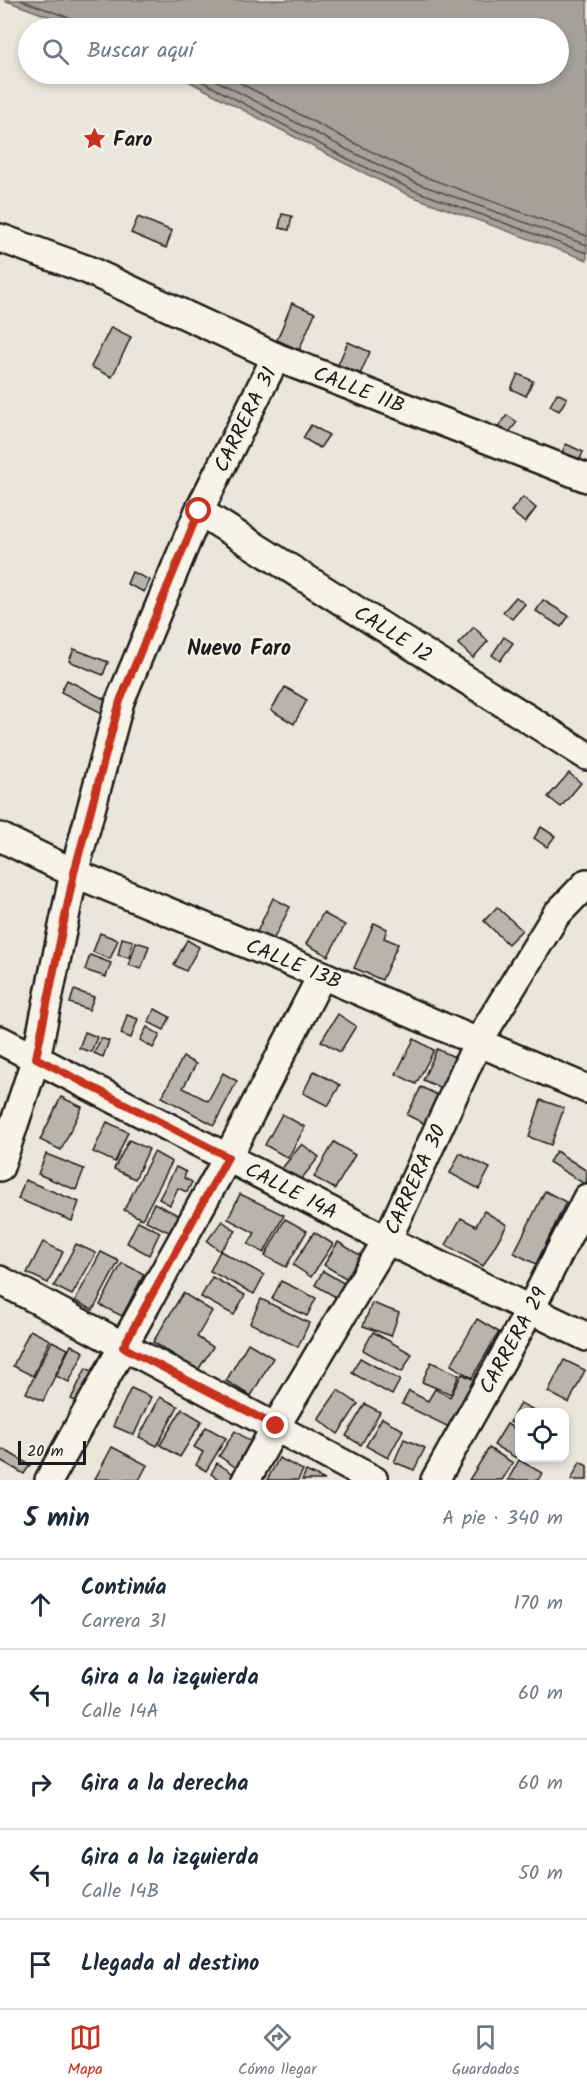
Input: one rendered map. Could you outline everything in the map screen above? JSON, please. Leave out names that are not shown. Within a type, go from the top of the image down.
[{"type":"street","name":"CALLE 11B","points":[[0,238],[88,270],[276,357],[587,478]]},
{"type":"street","name":"CARRERA 31","points":[[0,1167],[36,1058],[74,873],[120,701],[199,511],[276,357]]},
{"type":"street","name":"CALLE 12","points":[[199,511],[587,756]]},
{"type":"street","name":"CALLE 13B","points":[[0,837],[74,873],[322,975],[587,1089]]},
{"type":"street","name":"CARRERA 30","points":[[246,1480],[387,1240],[478,1042],[556,915],[587,883]]},
{"type":"street","points":[[49,1480],[228,1157],[322,975]]},
{"type":"street","name":"CALLE 14A","points":[[0,1040],[387,1240],[587,1337]]},
{"type":"street","name":"CARRERA 29","points":[[435,1480],[530,1310],[587,1198]]},
{"type":"street","points":[[0,1280],[374,1480]]},
{"type":"water","points":[[4,0],[587,0],[587,260],[411,196],[194,84],[569,84],[569,18],[53,18]]},
{"type":"building","points":[[282,214],[292,216],[289,230],[279,228]]},
{"type":"building","points":[[138,217],[172,231],[166,248],[131,233]]},
{"type":"building","points":[[292,303],[315,313],[299,350],[277,340]]},
{"type":"building","points":[[111,327],[131,337],[112,377],[91,367]]},
{"type":"building","points":[[348,342],[370,352],[358,379],[336,369]]},
{"type":"building","points":[[518,374],[533,381],[526,396],[511,389]]},
{"type":"building","points":[[557,393],[567,398],[559,411],[550,406]]},
{"type":"building","points":[[507,415],[517,422],[505,438],[496,430]]},
{"type":"building","points":[[311,425],[329,435],[320,448],[303,438]]},
{"type":"building","points":[[566,444],[583,452],[577,467],[559,459]]},
{"type":"building","points":[[523,497],[536,508],[525,523],[511,511]]},
{"type":"building","points":[[132,572],[150,580],[144,592],[127,584]]},
{"type":"building","points":[[516,597],[525,604],[512,619],[503,612]]},
{"type":"building","points":[[543,600],[569,616],[561,627],[536,611]]},
{"type":"building","points":[[474,627],[488,641],[473,658],[458,644]]},
{"type":"building","points":[[504,637],[513,643],[500,661],[492,655]]},
{"type":"building","points":[[74,649],[108,662],[103,675],[69,661]]},
{"type":"building","points":[[67,680],[108,701],[102,713],[61,692]]},
{"type":"building","points":[[285,687],[307,700],[294,724],[271,710]]},
{"type":"building","points":[[569,773],[581,783],[561,807],[548,797]]},
{"type":"building","points":[[541,827],[555,836],[547,847],[534,838]]},
{"type":"building","points":[[273,898],[290,907],[272,942],[256,934]]},
{"type":"building","points":[[497,907],[522,930],[508,944],[484,921]]},
{"type":"building","points":[[323,913],[345,925],[328,956],[306,944]]},
{"type":"building","points":[[374,923],[387,929],[384,938],[398,944],[382,980],[354,968]]},
{"type":"building","points":[[100,933],[118,940],[110,959],[93,952]]},
{"type":"building","points":[[122,938],[133,941],[129,958],[118,955]]},
{"type":"building","points":[[187,940],[199,947],[186,971],[174,965]]},
{"type":"building","points":[[136,942],[149,946],[141,969],[129,965]]},
{"type":"building","points":[[90,955],[111,963],[106,977],[85,970]]},
{"type":"building","points":[[74,990],[94,997],[89,1010],[70,1003]]},
{"type":"building","points":[[155,1009],[170,1017],[164,1030],[148,1022]]},
{"type":"building","points":[[338,1014],[356,1026],[340,1052],[321,1041]]},
{"type":"building","points":[[127,1015],[138,1019],[131,1038],[121,1034]]},
{"type":"building","points":[[147,1027],[160,1035],[153,1048],[140,1040]]},
{"type":"building","points":[[85,1032],[97,1037],[91,1052],[79,1048]]},
{"type":"building","points":[[101,1038],[109,1041],[103,1057],[94,1053]]},
{"type":"building","points":[[414,1039],[434,1050],[416,1084],[396,1074]]},
{"type":"building","points":[[437,1049],[461,1060],[448,1091],[423,1080]]},
{"type":"building","points":[[183,1057],[196,1064],[183,1088],[208,1101],[223,1073],[237,1081],[214,1125],[162,1097]]},
{"type":"building","points":[[314,1071],[340,1085],[328,1106],[303,1093]]},
{"type":"building","points":[[421,1087],[444,1098],[431,1127],[407,1115]]},
{"type":"building","points":[[61,1097],[82,1107],[61,1150],[40,1140]]},
{"type":"building","points":[[541,1100],[564,1108],[551,1145],[529,1137]]},
{"type":"building","points":[[282,1114],[305,1127],[288,1158],[265,1145]]},
{"type":"building","points":[[107,1122],[128,1132],[115,1162],[93,1152]]},
{"type":"building","points":[[129,1140],[149,1149],[135,1179],[114,1169]]},
{"type":"building","points":[[334,1142],[355,1155],[335,1189],[314,1177]]},
{"type":"building","points":[[302,1144],[319,1157],[295,1187],[278,1173]]},
{"type":"building","points":[[556,1151],[587,1171],[586,1185],[549,1162]]},
{"type":"building","points":[[154,1152],[172,1162],[142,1219],[124,1210]]},
{"type":"building","points":[[460,1153],[490,1168],[479,1189],[450,1173]]},
{"type":"building","points":[[46,1154],[84,1169],[76,1190],[38,1174]]},
{"type":"building","points":[[176,1167],[186,1172],[184,1178],[192,1182],[187,1192],[178,1188],[170,1205],[159,1199]]},
{"type":"building","points":[[25,1180],[79,1202],[72,1221],[18,1199]]},
{"type":"building","points":[[545,1191],[566,1202],[536,1264],[514,1253]]},
{"type":"building","points":[[240,1194],[284,1215],[264,1253],[248,1244],[255,1233],[228,1219]]},
{"type":"building","points":[[154,1203],[184,1218],[175,1235],[146,1221]]},
{"type":"building","points":[[484,1211],[507,1225],[483,1266],[446,1245],[461,1218],[476,1226]]},
{"type":"building","points":[[285,1219],[307,1231],[286,1267],[265,1256]]},
{"type":"building","points":[[138,1221],[160,1232],[149,1255],[127,1243]]},
{"type":"building","points":[[222,1221],[236,1231],[220,1251],[207,1241]]},
{"type":"building","points":[[314,1232],[333,1244],[311,1277],[293,1265]]},
{"type":"building","points":[[43,1242],[63,1252],[48,1283],[27,1273]]},
{"type":"building","points":[[338,1242],[363,1257],[349,1280],[324,1265]]},
{"type":"building","points":[[76,1244],[96,1253],[72,1295],[54,1286]]},
{"type":"building","points":[[220,1251],[264,1275],[254,1294],[210,1271]]},
{"type":"building","points":[[101,1252],[119,1261],[93,1310],[75,1301]]},
{"type":"building","points":[[122,1263],[144,1274],[122,1316],[100,1305]]},
{"type":"building","points":[[323,1271],[347,1285],[339,1299],[315,1285]]},
{"type":"building","points":[[212,1277],[245,1295],[234,1315],[201,1297]]},
{"type":"building","points":[[281,1281],[316,1298],[307,1316],[272,1299]]},
{"type":"building","points":[[183,1293],[212,1311],[197,1337],[213,1347],[198,1370],[153,1342]]},
{"type":"building","points":[[261,1299],[309,1323],[298,1347],[250,1323]]},
{"type":"building","points":[[372,1303],[399,1313],[391,1336],[363,1326]]},
{"type":"building","points":[[477,1319],[499,1332],[472,1378],[451,1365]]},
{"type":"building","points":[[30,1330],[50,1340],[33,1376],[13,1366]]},
{"type":"building","points":[[373,1332],[412,1354],[402,1372],[363,1350]]},
{"type":"building","points":[[52,1341],[68,1349],[43,1401],[26,1393]]},
{"type":"building","points":[[248,1343],[273,1358],[251,1396],[226,1381]]},
{"type":"building","points":[[71,1345],[84,1352],[69,1382],[56,1376]]},
{"type":"building","points":[[360,1358],[400,1380],[392,1395],[352,1373]]},
{"type":"building","points":[[564,1360],[585,1370],[569,1403],[548,1392]]},
{"type":"building","points":[[431,1362],[459,1375],[451,1394],[422,1382]]},
{"type":"building","points":[[86,1368],[100,1375],[84,1406],[71,1399]]},
{"type":"building","points":[[462,1374],[481,1383],[457,1431],[402,1404],[409,1391],[428,1401],[435,1389],[450,1397]]},
{"type":"building","points":[[131,1388],[151,1397],[134,1435],[113,1426]]},
{"type":"building","points":[[338,1390],[358,1404],[338,1434],[318,1419]]},
{"type":"building","points":[[160,1397],[178,1406],[157,1446],[139,1437]]},
{"type":"building","points":[[520,1403],[530,1408],[517,1408]]},
{"type":"building","points":[[365,1404],[380,1412],[361,1445],[346,1436]]},
{"type":"building","points":[[182,1409],[202,1421],[180,1457],[160,1445]]},
{"type":"building","points":[[515,1412],[515,1425],[510,1422]]},
{"type":"building","points":[[382,1418],[403,1430],[388,1458],[366,1446]]},
{"type":"building","points":[[507,1424],[515,1429],[515,1457],[494,1445]]},
{"type":"building","points":[[206,1427],[226,1438],[206,1471],[196,1465],[203,1452],[194,1447]]},
{"type":"building","points":[[235,1431],[257,1446],[241,1471],[219,1456]]},
{"type":"building","points":[[404,1439],[425,1448],[414,1470],[394,1462]]},
{"type":"building","points":[[112,1447],[147,1465],[139,1480],[95,1479]]},
{"type":"building","points":[[489,1448],[513,1463],[502,1480],[469,1480]]},
{"type":"building","points":[[3,1449],[30,1465],[24,1474],[0,1460]]},
{"type":"building","points":[[279,1458],[303,1470],[298,1480],[267,1480]]},
{"type":"building","points":[[518,1462],[523,1462],[542,1473],[538,1480],[508,1480]]},
{"type":"building","points":[[580,1462],[587,1466],[587,1480],[571,1480]]},
{"type":"building","points":[[217,1463],[238,1477],[236,1480],[220,1480],[211,1474]]},
{"type":"building","points":[[306,1471],[325,1480],[302,1480]]},
{"type":"place","name":"Faro","points":[[95,139]]},
{"type":"district","name":"Nuevo Faro","points":[[239,647]]},
{"type":"route","points":[[199,511],[120,701],[74,873],[36,1058],[228,1157],[123,1347],[276,1426]]}]
